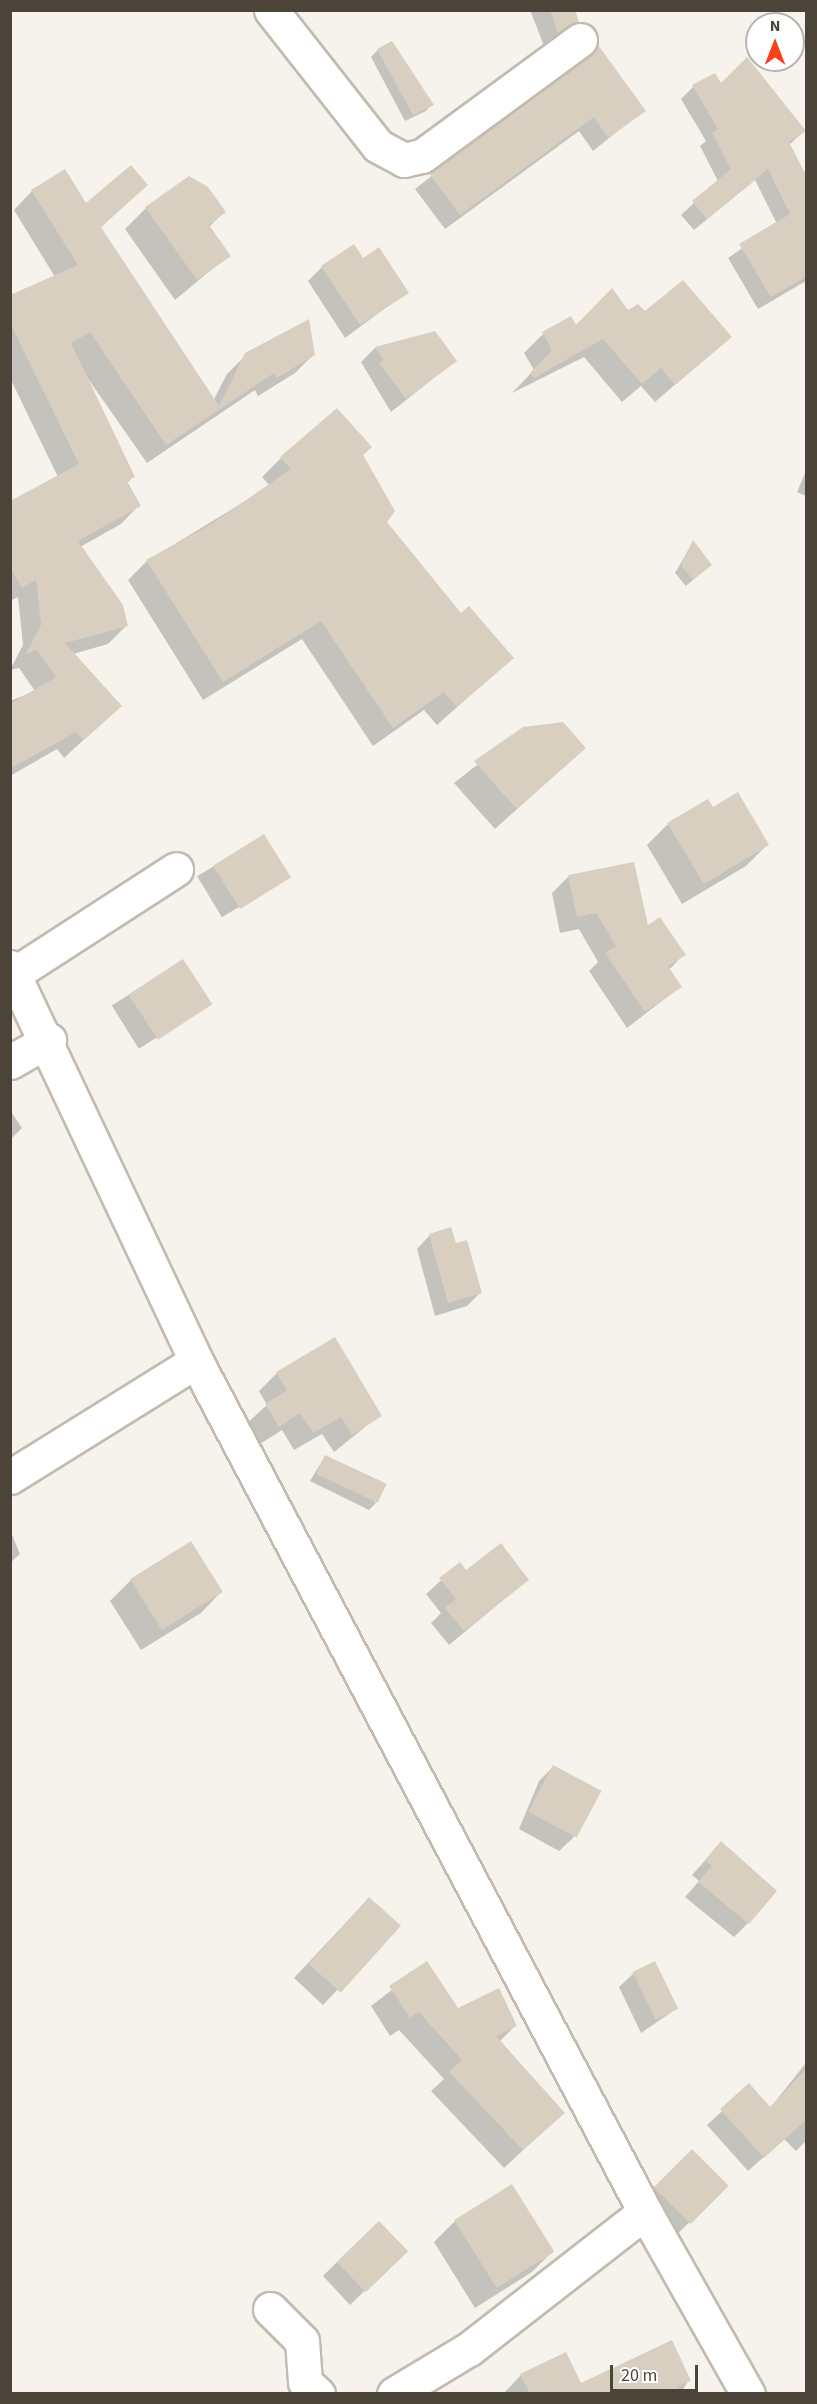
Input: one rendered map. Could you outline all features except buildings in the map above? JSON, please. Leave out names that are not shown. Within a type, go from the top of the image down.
[{"type":"street","points":[[272,10],[378,146],[404,160],[422,156],[580,40]]},
{"type":"street","points":[[176,869],[12,970],[49,1040],[196,1361],[645,2212],[748,2394]]},
{"type":"street","points":[[10,1062],[49,1040]]},
{"type":"street","points":[[10,1477],[196,1361]]},
{"type":"street","points":[[394,2394],[469,2349],[645,2212]]},
{"type":"street","points":[[270,2309],[302,2341],[305,2382],[318,2394]]}]
